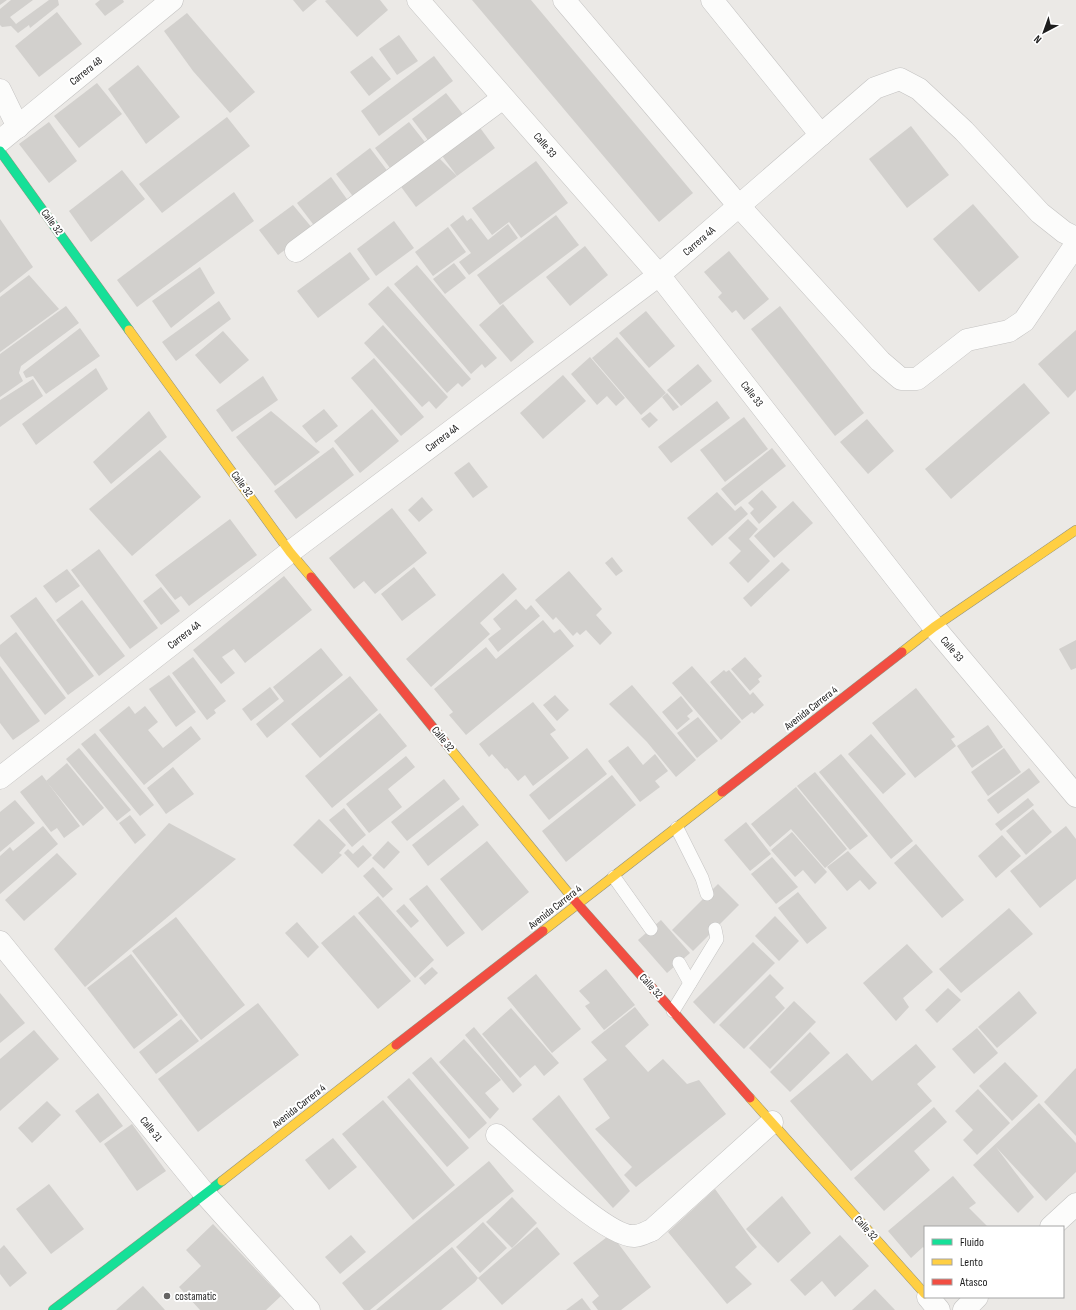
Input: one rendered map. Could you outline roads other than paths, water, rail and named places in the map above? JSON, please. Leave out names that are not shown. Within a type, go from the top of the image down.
[{"type":"street","name":"Carrera 4B","points":[[0,141],[172,0]]},
{"type":"street","name":"Calle 33","points":[[418,0],[659,275],[934,627],[1076,796]]},
{"type":"street","points":[[564,0],[739,206],[880,361],[901,379],[917,379],[967,340],[1009,331],[1024,321],[1076,244]]},
{"type":"street","points":[[712,0],[821,135]]},
{"type":"street","name":"Carrera 4A","points":[[0,778],[290,552],[659,275],[875,88],[900,79],[919,89],[964,131],[1040,213],[1064,232],[1076,238]]},
{"type":"street","points":[[0,90],[18,127]]},
{"type":"street","points":[[296,251],[503,98]]},
{"type":"street","name":"Calle 32","points":[[0,151],[290,552],[578,905],[924,1293]]},
{"type":"street","name":"Avenida Carrera 4","points":[[53,1310],[578,905],[934,627],[1076,530]]},
{"type":"street","name":"Calle 31","points":[[0,942],[205,1194],[309,1310]]},
{"type":"street","points":[[497,1135],[583,1210],[620,1234],[634,1236],[652,1230],[772,1122]]},
{"type":"street","points":[[1052,1226],[1076,1204]]},
{"type":"street","points":[[929,1298],[939,1310]]},
{"type":"street","points":[[964,1310],[976,1298]]},
{"type":"lane","points":[[677,828],[702,878],[707,894]]},
{"type":"lane","points":[[614,877],[651,929]]},
{"type":"lane","points":[[673,1011],[717,940],[715,929]]},
{"type":"lane","points":[[679,963],[690,983]]},
{"type":"place","name":"costamatic","points":[[167,1296]]}]
